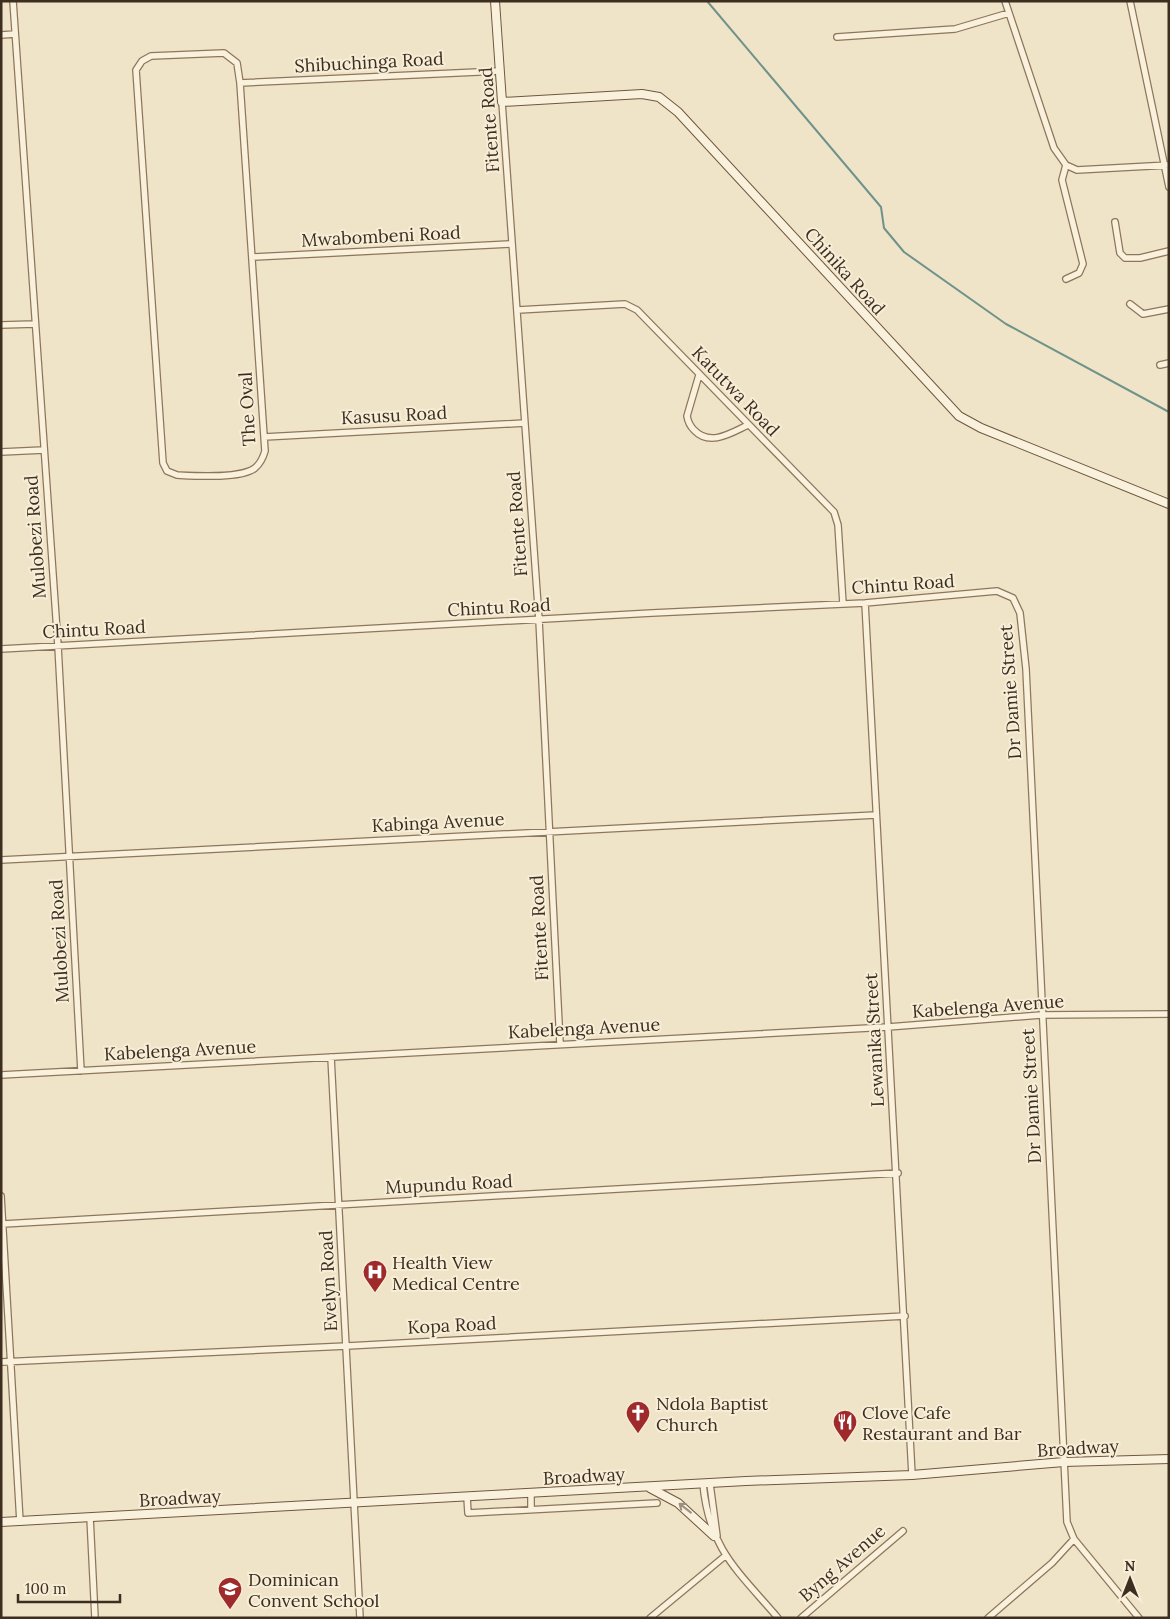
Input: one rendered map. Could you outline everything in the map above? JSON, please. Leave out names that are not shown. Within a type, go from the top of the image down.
[{"type":"main road","name":"Fitente Road","points":[[496,1],[502,102]]},
{"type":"main road","name":"Chinika Road","points":[[502,102],[642,94],[665,100],[959,416],[980,428],[1169,504]]},
{"type":"main road","name":"Broadway","points":[[1,1522],[707,1484],[912,1475],[1064,1462],[1169,1459]]},
{"type":"main road","points":[[650,1488],[678,1503],[716,1540]]},
{"type":"street","name":"Mulobezi Road","points":[[13,1],[58,646],[81,1071]]},
{"type":"street","points":[[1005,1],[1054,148],[1066,165],[1083,170],[1167,165]]},
{"type":"street","points":[[1130,1],[1167,165],[1169,187]]},
{"type":"street","points":[[837,37],[955,29],[1009,13]]},
{"type":"street","points":[[1,35],[15,34]]},
{"type":"street","name":"The Oval","points":[[224,53],[237,63],[240,82],[252,257],[264,437],[262,460],[255,468],[244,473],[177,475],[167,471],[162,463],[136,70],[142,60],[152,56],[224,53]]},
{"type":"street","name":"Shibuchinga Road","points":[[240,82],[500,71]]},
{"type":"street","name":"Fitente Road","points":[[502,102],[539,620],[560,1044]]},
{"type":"street","points":[[1066,165],[1062,180],[1083,264],[1079,273],[1066,279]]},
{"type":"street","points":[[1116,222],[1120,253],[1125,258],[1140,258],[1169,251]]},
{"type":"street","name":"Mwabombeni Road","points":[[252,257],[512,244]]},
{"type":"street","name":"Katutwa Road","points":[[518,310],[616,304],[632,306],[834,512],[838,525],[843,604]]},
{"type":"street","points":[[1130,304],[1143,314],[1169,309]]},
{"type":"street","points":[[1,325],[35,324]]},
{"type":"street","points":[[1160,365],[1169,363]]},
{"type":"street","points":[[699,375],[688,416],[688,422],[694,430],[702,437],[710,439],[748,425]]},
{"type":"street","name":"Kasusu Road","points":[[264,437],[526,424]]},
{"type":"street","points":[[1,452],[44,450]]},
{"type":"street","name":"Chintu Road","points":[[1,648],[865,603],[997,591]]},
{"type":"street","name":"Dr Damie Street","points":[[997,591],[1013,598],[1017,604],[1026,669],[1054,1226],[1066,1522],[1074,1539],[1138,1618]]},
{"type":"street","name":"Lewanika Street","points":[[865,603],[888,1027],[898,1173],[912,1475]]},
{"type":"street","name":"Kabinga Avenue","points":[[1,860],[876,815]]},
{"type":"street","name":"Kabelenga Avenue","points":[[1,1074],[888,1027],[1042,1016],[1169,1014]]},
{"type":"street","name":"Evelyn Road","points":[[331,1057],[360,1618]]},
{"type":"street","name":"Mupundu Road","points":[[2,1224],[898,1173]]},
{"type":"street","points":[[1,1196],[4,1286],[11,1361],[20,1522]]},
{"type":"street","name":"Kopa Road","points":[[1,1362],[346,1346],[905,1316]]},
{"type":"street","points":[[707,1484],[716,1540],[725,1556],[778,1618]]},
{"type":"street","points":[[530,1494],[531,1509]]},
{"type":"street","points":[[467,1497],[468,1512],[657,1503]]},
{"type":"street","points":[[90,1517],[95,1618]]},
{"type":"street","name":"Byng Avenue","points":[[801,1618],[903,1530]]},
{"type":"street","points":[[988,1618],[1052,1563],[1074,1539]]},
{"type":"street","points":[[650,1618],[725,1556]]},
{"type":"waterway","points":[[707,1],[881,207],[884,228],[904,252],[1006,324],[1169,412]]},
{"type":"place","name":"Health View Medical Centre","points":[[375,1293]]},
{"type":"place","name":"Ndola Baptist Church","points":[[638,1434]]},
{"type":"place","name":"Clove Cafe Restaurant and Bar","points":[[845,1443]]},
{"type":"place","name":"Dominican Convent School","points":[[230,1610]]}]
